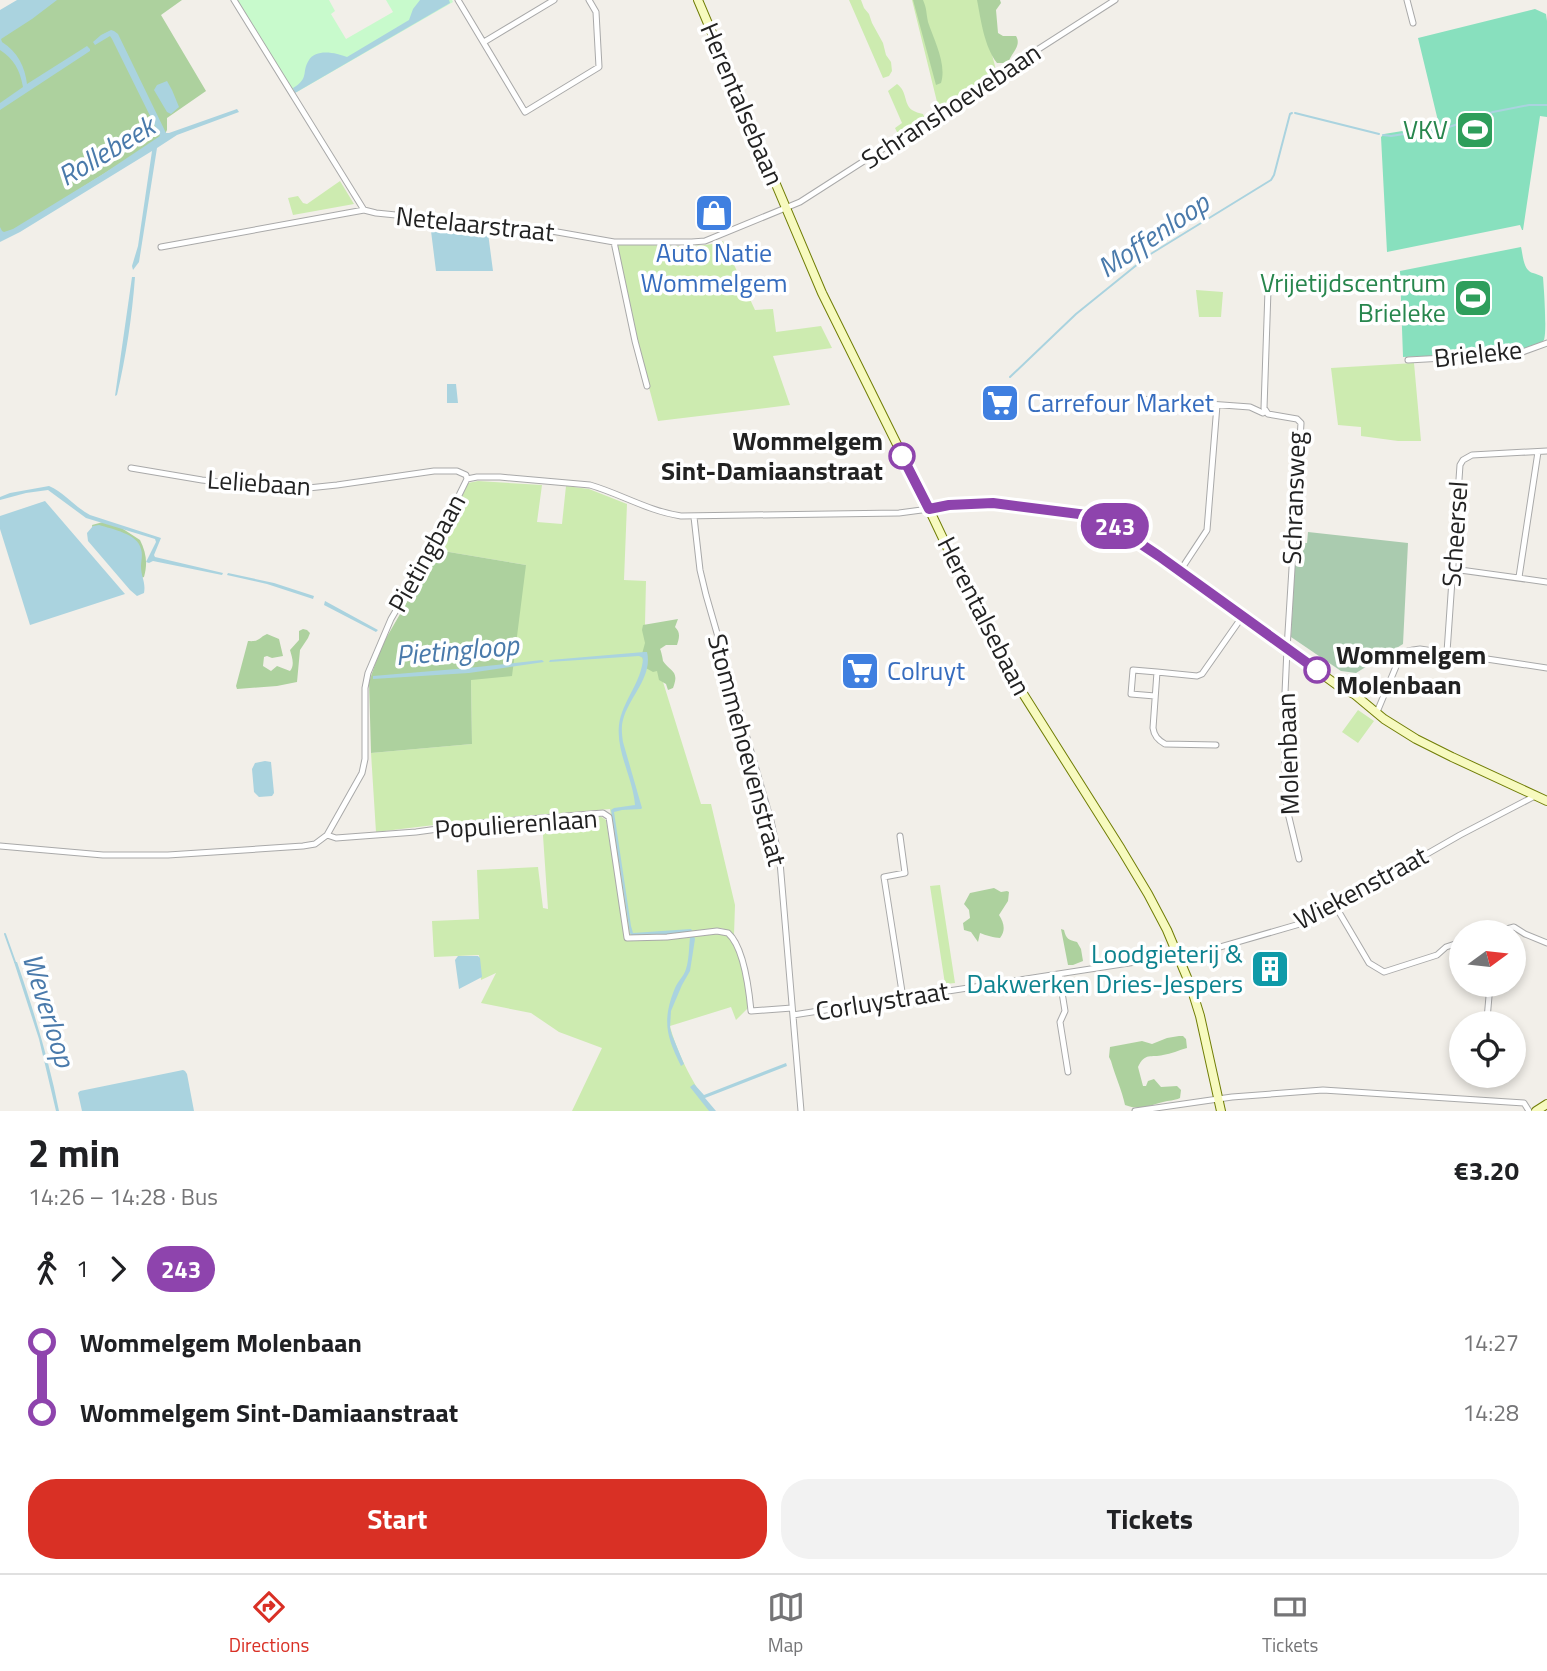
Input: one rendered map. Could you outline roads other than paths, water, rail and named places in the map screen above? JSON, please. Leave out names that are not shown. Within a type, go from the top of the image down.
[{"type":"main road","name":"Herentalsebaan","points":[[698,0],[822,293],[997,650],[1148,894],[1167,930],[1200,1016],[1221,1111]]},
{"type":"main road","points":[[929,509],[949,505],[993,503],[1087,515],[1108,522],[1337,685],[1354,694],[1384,719],[1416,739],[1547,801]]},
{"type":"main road","points":[[1536,1111],[1547,1104]]},
{"type":"street","points":[[234,0],[364,210]]},
{"type":"street","points":[[458,0],[525,112],[599,67],[596,12],[589,0]]},
{"type":"street","points":[[484,42],[554,0]]},
{"type":"street","name":"Schranshoevebaan","points":[[785,207],[800,202],[867,160],[1115,0]]},
{"type":"street","points":[[1407,0],[1413,23]]},
{"type":"street","name":"Netelaarstraat","points":[[161,247],[364,210],[546,230],[614,242],[692,242],[705,240],[785,207]]},
{"type":"street","points":[[614,242],[647,386]]},
{"type":"street","name":"Schransweg","points":[[1268,289],[1265,411],[1268,414],[1297,419],[1301,424],[1287,649]]},
{"type":"street","name":"Brieleke","points":[[1408,360],[1517,354],[1547,343]]},
{"type":"street","points":[[1140,399],[1250,407],[1263,413],[1265,411]]},
{"type":"street","points":[[1180,571],[1207,530],[1217,405]]},
{"type":"street","points":[[1519,577],[1538,452]]},
{"type":"street","name":"Scheersel","points":[[1447,652],[1459,472],[1463,460],[1472,455],[1547,452]]},
{"type":"street","name":"Leliebaan","points":[[131,468],[289,490],[434,471],[457,471],[467,478]]},
{"type":"street","name":"Pietingbaan","points":[[327,835],[365,766],[365,688],[368,673],[391,619],[436,542],[467,478],[500,477],[590,485],[656,511],[694,517],[899,513],[929,509]]},
{"type":"street","name":"Stommehoevenstraat","points":[[694,517],[700,570],[706,595],[776,840],[801,1111]]},
{"type":"street","points":[[1453,569],[1547,582]]},
{"type":"street","points":[[1155,696],[1131,694],[1133,670],[1197,676],[1202,674],[1242,617]]},
{"type":"street","name":"Molenbaan","points":[[1287,649],[1285,693],[1288,705],[1288,734],[1284,747],[1285,789],[1288,816],[1299,859]]},
{"type":"street","points":[[1377,712],[1396,664],[1405,652],[1420,649],[1447,652],[1547,668]]},
{"type":"street","points":[[1157,673],[1154,735],[1165,744],[1216,745]]},
{"type":"street","name":"Wiekenstraat","points":[[1179,957],[1310,921],[1460,835],[1535,796]]},
{"type":"street","name":"Populierenlaan","points":[[327,835],[336,838],[403,833],[481,823],[603,813],[609,817],[627,938],[718,931],[728,933],[746,972],[751,1011],[792,1008]]},
{"type":"street","points":[[0,846],[103,855],[168,855],[303,846],[315,844],[327,835]]},
{"type":"street","points":[[900,836],[905,873],[884,877],[903,998]]},
{"type":"street","points":[[1336,907],[1369,963],[1384,972],[1437,955],[1449,946]]},
{"type":"street","points":[[1526,934],[1547,943]]},
{"type":"street","name":"Corluystraat","points":[[793,1015],[1179,957]]},
{"type":"street","points":[[1059,974],[1065,1011],[1060,1022],[1068,1072]]},
{"type":"street","points":[[1135,1111],[1218,1099],[1323,1090],[1524,1103],[1529,1111]]},
{"type":"water","points":[[17,0],[57,0],[1,39],[20,60],[27,84],[87,46],[90,51],[0,110],[0,103],[23,87],[16,66],[0,50],[0,10]]},
{"type":"water","points":[[420,0],[449,0],[450,3],[295,93],[293,88],[302,81],[312,56],[327,52],[347,57],[409,20]]},
{"type":"water","points":[[111,30],[118,34],[166,133],[237,109],[239,112],[177,135],[157,148],[139,262],[133,270],[152,151],[0,242],[0,227],[4,232],[13,229],[160,136],[110,36],[95,45],[93,42]]},
{"type":"water","points":[[167,81],[179,107],[171,114],[167,112],[154,90],[157,85]]},
{"type":"water","points":[[431,231],[488,233],[493,271],[436,271]]},
{"type":"water","points":[[132,277],[135,277],[126,351],[115,396]]},
{"type":"water","points":[[447,384],[456,384],[458,403],[447,403]]},
{"type":"water","points":[[49,486],[90,515],[161,538],[155,557],[223,573],[222,575],[153,561],[146,562],[155,539],[86,518],[48,490],[0,500],[0,497],[10,493]]},
{"type":"water","points":[[45,501],[125,594],[30,625],[0,529],[0,516]]},
{"type":"water","points":[[99,525],[124,533],[139,544],[144,593],[137,596],[130,590],[88,541],[87,533],[93,526]]},
{"type":"water","points":[[228,573],[274,583],[314,596],[313,599],[227,575]]},
{"type":"water","points":[[325,601],[378,630],[376,632],[324,605]]},
{"type":"water","points":[[647,652],[647,670],[626,712],[622,728],[623,742],[642,808],[614,812],[631,926],[633,933],[691,929],[691,933],[632,936],[630,933],[611,810],[635,805],[620,745],[619,725],[643,658],[639,656],[549,662]]},
{"type":"water","points":[[542,660],[544,662],[469,673],[373,679],[373,676]]},
{"type":"water","points":[[271,762],[274,793],[272,796],[259,797],[254,792],[252,769],[255,763]]},
{"type":"water","points":[[694,936],[690,971],[671,1011],[670,1028],[684,1064],[681,1066],[669,1037],[668,1009],[687,965],[690,937]]},
{"type":"water","points":[[458,956],[478,956],[482,977],[459,989],[455,960]]},
{"type":"water","points":[[14,962],[17,962],[35,1018],[59,1111],[56,1111],[39,1039]]},
{"type":"water","points":[[786,1063],[787,1066],[705,1098],[716,1111],[709,1111],[690,1087],[694,1084],[704,1095]]},
{"type":"water","points":[[183,1070],[187,1074],[194,1111],[82,1111],[78,1093],[80,1091]]},
{"type":"waterway","name":"Moffenloop","points":[[1383,135],[1449,127],[1493,112],[1529,105],[1547,105]]},
{"type":"waterway","name":"Moffenloop","points":[[1010,377],[1076,314],[1149,255],[1271,180],[1292,113]]},
{"type":"waterway","name":"Moffenloop","points":[[1295,113],[1379,134]]},
{"type":"waterway","name":"Weverloop","points":[[5,934],[15,962]]},
{"type":"place","name":"VKV","points":[[1475,130]]},
{"type":"place","name":"Auto Natie Wommelgem","points":[[714,213]]},
{"type":"place","name":"Vrijetijdscentrum Brieleke","points":[[1473,298]]},
{"type":"place","name":"Carrefour Market","points":[[1000,403]]},
{"type":"place","name":"Wommelgem Sint-Damiaanstraat","points":[[902,456]]},
{"type":"place","name":"Wommelgem Molenbaan","points":[[1317,670]]},
{"type":"place","name":"Colruyt","points":[[860,671]]},
{"type":"place","name":"Loodgieterij & Dakwerken Dries-Jespers","points":[[1270,969]]},
{"type":"water label","name":"Rollebeek","points":[[106,151]]},
{"type":"water label","name":"Pietingloop","points":[[457,650]]}]
